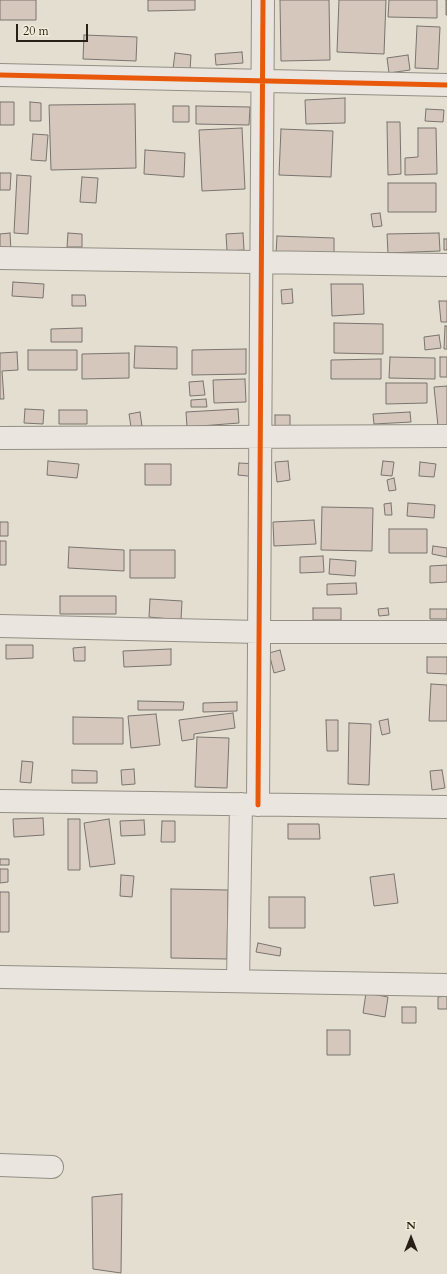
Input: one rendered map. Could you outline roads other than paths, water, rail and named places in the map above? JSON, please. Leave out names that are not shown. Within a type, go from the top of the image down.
[{"type":"street","points":[[238,981],[250,804],[259,632],[263,0]]},
{"type":"street","points":[[0,74],[447,85]]},
{"type":"street","points":[[0,258],[447,265]]},
{"type":"street","points":[[0,438],[447,436]]},
{"type":"street","points":[[0,626],[259,632],[447,632]]},
{"type":"street","points":[[0,801],[447,807]]},
{"type":"street","points":[[0,977],[447,984]]},
{"type":"street","points":[[0,1165],[52,1167]]}]
